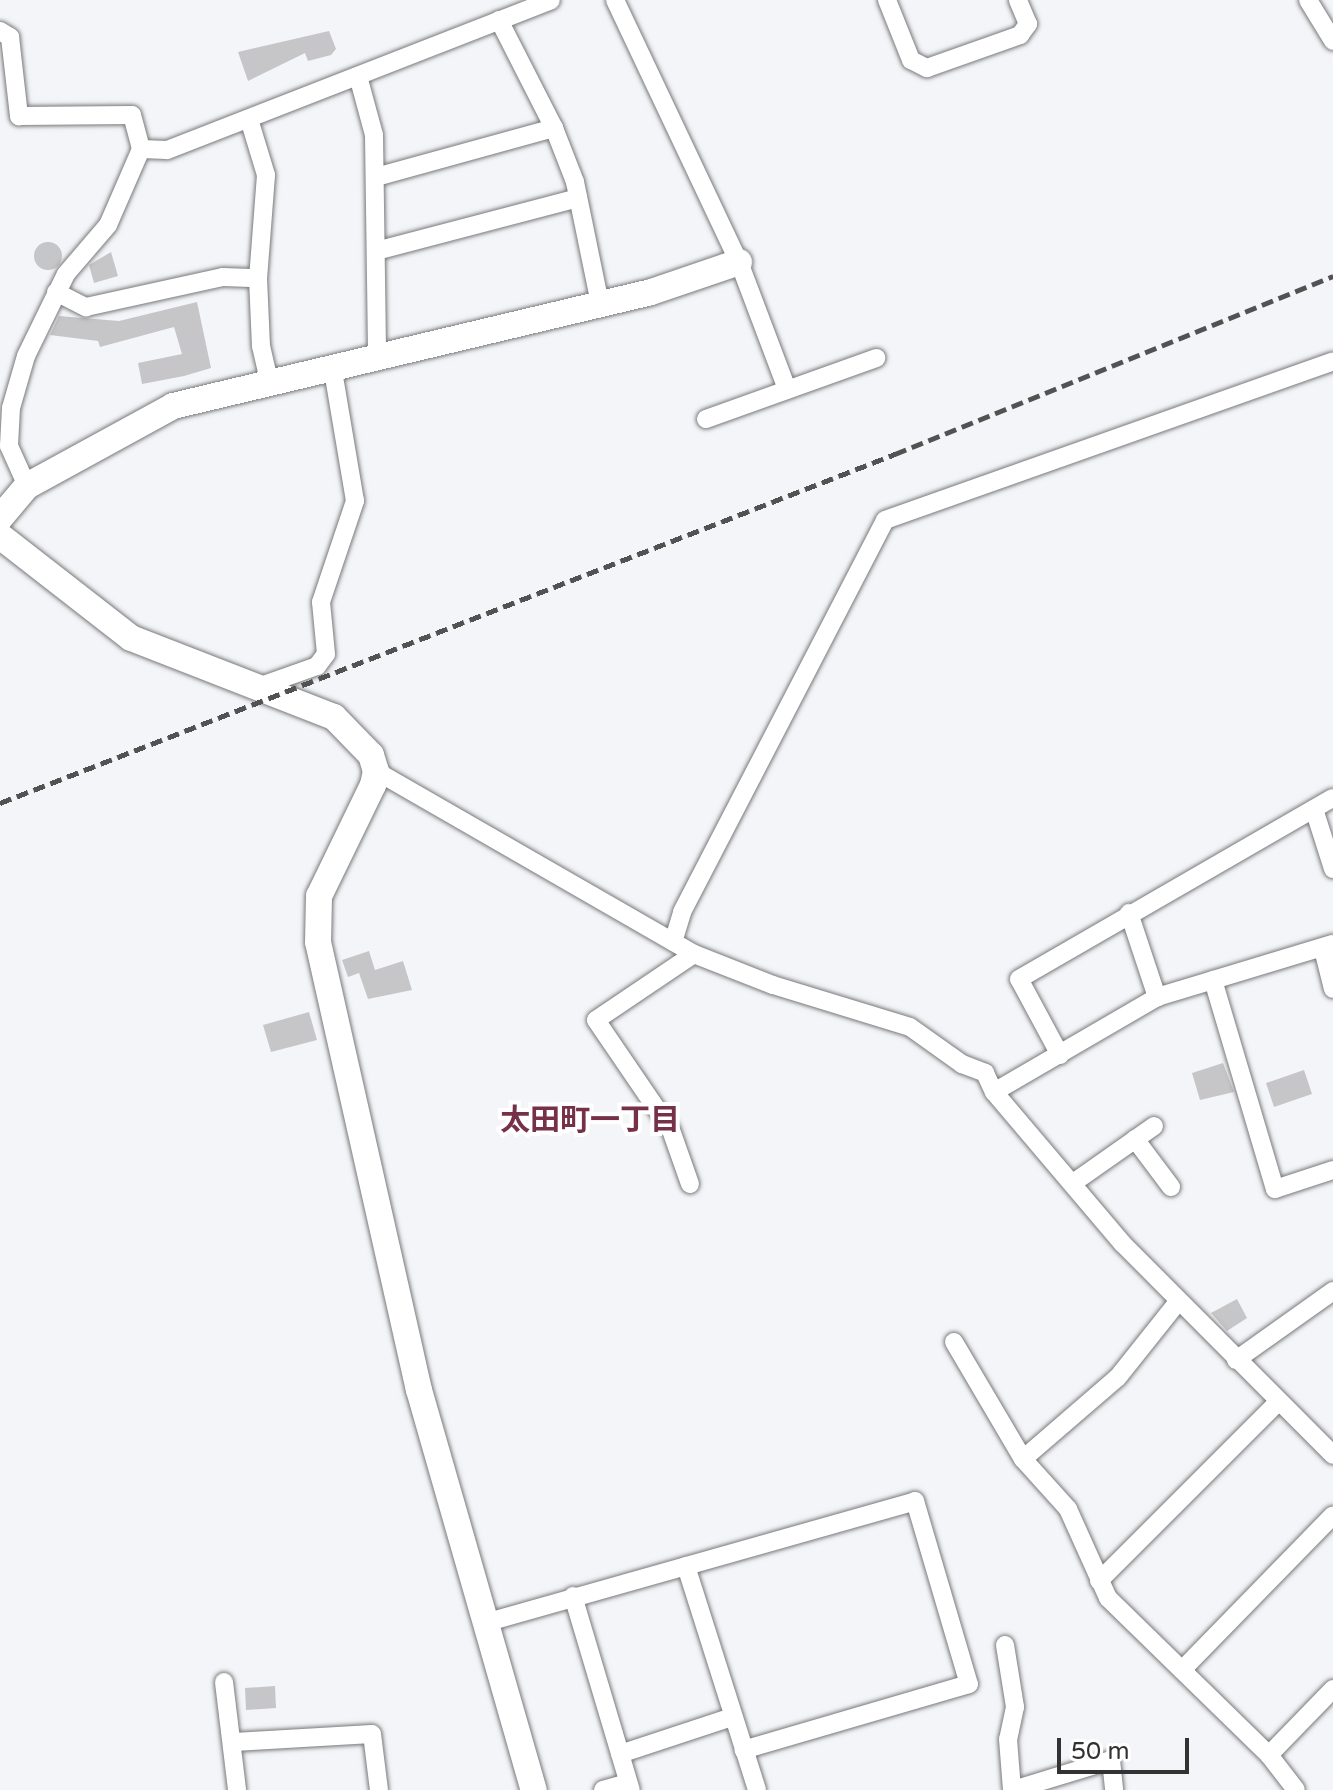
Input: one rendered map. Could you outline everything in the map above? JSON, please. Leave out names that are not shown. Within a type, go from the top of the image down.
[{"type":"street","points":[[141,149],[167,150],[551,0]]},
{"type":"street","points":[[615,0],[739,262],[787,389]]},
{"type":"street","points":[[887,0],[911,60],[927,68],[1020,35],[1028,24],[1018,0]]},
{"type":"street","points":[[1308,0],[1333,41]]},
{"type":"street","points":[[499,20],[554,128],[578,198],[600,304]]},
{"type":"street","points":[[0,31],[10,37],[19,116],[132,115],[141,149],[108,225],[56,292],[26,356],[11,408],[9,446],[27,486]]},
{"type":"street","points":[[358,76],[374,135],[377,360]]},
{"type":"street","points":[[249,119],[266,175],[258,278],[261,346],[270,384]]},
{"type":"street","points":[[376,177],[554,128]]},
{"type":"street","points":[[376,251],[578,198]]},
{"type":"street","points":[[0,518],[27,486],[173,406],[333,371],[600,304],[739,262]]},
{"type":"street","points":[[56,292],[86,307],[223,277],[258,278]]},
{"type":"street","points":[[706,419],[876,358]]},
{"type":"street","points":[[674,939],[682,912],[885,520],[1333,361]]},
{"type":"street","points":[[258,687],[317,666],[326,654],[321,602],[355,501],[333,371]]},
{"type":"street","points":[[0,536],[131,638],[160,654],[334,717],[352,732],[376,771],[674,939],[694,954],[773,985],[910,1027],[962,1064],[985,1073],[994,1092],[1177,1303],[1333,1455]]},
{"type":"street","points":[[376,771],[319,896],[318,942],[419,1390],[534,1790]]},
{"type":"street","points":[[1060,1055],[1019,979],[1333,798]]},
{"type":"street","points":[[1314,809],[1333,869]]},
{"type":"street","points":[[1129,913],[1157,997]]},
{"type":"street","points":[[994,1092],[1157,997],[1328,946],[1333,989]]},
{"type":"street","points":[[690,1184],[671,1130],[596,1020],[694,954]]},
{"type":"street","points":[[1213,980],[1275,1189],[1333,1170]]},
{"type":"street","points":[[1073,1183],[1154,1126]]},
{"type":"street","points":[[1135,1139],[1171,1187]]},
{"type":"street","points":[[1236,1360],[1333,1291]]},
{"type":"street","points":[[1023,1459],[1118,1377],[1177,1303]]},
{"type":"street","points":[[954,1342],[1023,1459],[1068,1509],[1108,1598],[1269,1755],[1296,1790]]},
{"type":"street","points":[[1099,1581],[1277,1403]]},
{"type":"street","points":[[485,1623],[915,1501],[969,1684],[743,1750]]},
{"type":"street","points":[[1182,1670],[1333,1515]]},
{"type":"street","points":[[686,1566],[757,1790]]},
{"type":"street","points":[[573,1596],[630,1786],[603,1790]]},
{"type":"street","points":[[1005,1645],[1015,1707],[1008,1739],[1012,1790],[1111,1760],[1114,1790]]},
{"type":"street","points":[[224,1682],[234,1742],[237,1790]]},
{"type":"street","points":[[1269,1755],[1333,1689]]},
{"type":"street","points":[[620,1754],[732,1717]]},
{"type":"street","points":[[234,1742],[372,1734],[379,1790]]},
{"type":"building","points":[[329,31],[336,49],[331,55],[308,61],[305,53],[248,81],[238,52]]},
{"type":"building","points":[[48,242],[58,246],[62,256],[58,266],[48,270],[38,266],[34,256],[38,246]]},
{"type":"building","points":[[111,252],[118,276],[94,283],[89,265]]},
{"type":"building","points":[[197,302],[211,368],[184,376],[142,384],[138,363],[182,354],[174,327],[100,347],[98,341],[50,335],[59,316],[119,321]]},
{"type":"building","points":[[369,951],[375,970],[403,961],[412,990],[368,999],[359,973],[348,977],[342,960]]},
{"type":"building","points":[[309,1012],[317,1040],[271,1052],[263,1025]]},
{"type":"building","points":[[1223,1063],[1234,1092],[1200,1100],[1192,1073]]},
{"type":"building","points":[[1304,1070],[1312,1094],[1274,1107],[1266,1083]]},
{"type":"building","points":[[1237,1299],[1247,1318],[1227,1331],[1211,1313]]},
{"type":"building","points":[[275,1686],[276,1708],[246,1710],[245,1688]]},
{"type":"railway","points":[[0,803],[895,454],[1333,276]]},
{"type":"district","name":"太田町一丁目","points":[[590,1121]]}]
